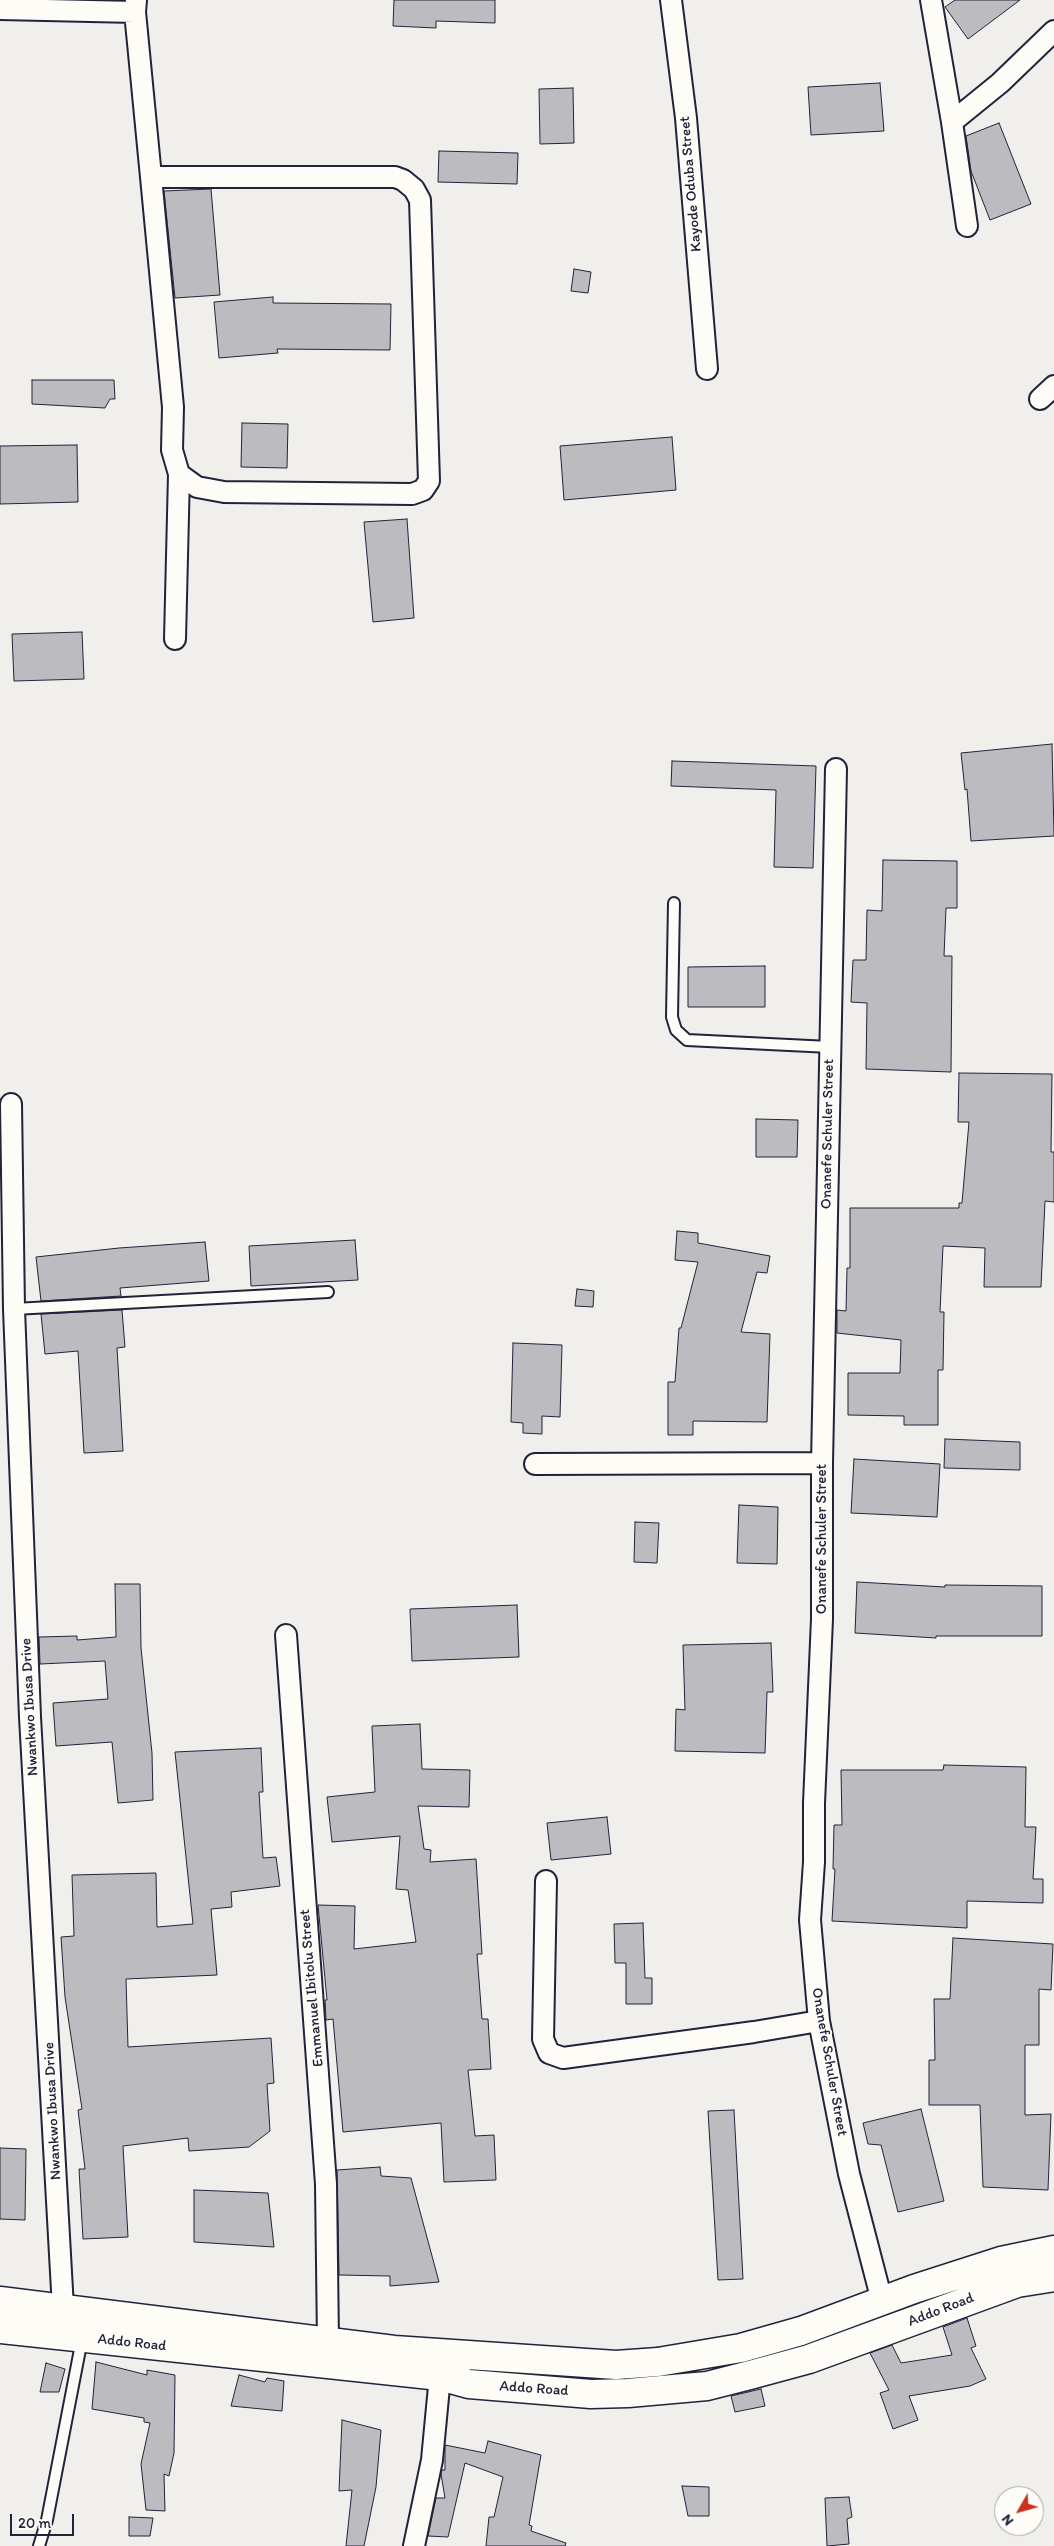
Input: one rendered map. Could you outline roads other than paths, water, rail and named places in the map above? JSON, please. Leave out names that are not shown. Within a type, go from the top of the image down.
[{"type":"main road","name":"Addo Road","points":[[0,2301],[403,2351],[616,2365],[658,2362],[741,2348],[801,2331],[882,2301],[1001,2261],[1054,2250]]},
{"type":"main road","name":"Addo Road","points":[[0,2328],[440,2376],[469,2384],[591,2394],[628,2394],[707,2386],[809,2359],[1017,2283],[1054,2277]]},
{"type":"street","name":"Kayode Oduba Street","points":[[671,0],[686,118],[707,369]]},
{"type":"street","points":[[931,0],[952,122],[967,226]]},
{"type":"street","points":[[0,10],[135,6],[173,407],[172,450],[179,474],[175,639]]},
{"type":"street","points":[[952,122],[1000,83],[1054,31]]},
{"type":"street","points":[[151,177],[395,177],[403,180],[414,189],[420,200],[429,481],[423,490],[412,494],[224,492],[197,487],[179,474]]},
{"type":"street","name":"Onanefe Schuler Street","points":[[836,770],[822,1463],[822,1619],[814,1803],[814,1862],[810,1920],[819,2021],[849,2174],[882,2301]]},
{"type":"street","name":"Nwankwo Ibusa Drive","points":[[11,1104],[14,1309],[30,1717],[62,2308]]},
{"type":"street","points":[[535,1464],[822,1463]]},
{"type":"street","name":"Emmanuel Ibitolu Street","points":[[286,1635],[326,2184],[328,2342]]},
{"type":"street","points":[[546,1881],[543,2039],[549,2053],[563,2058],[754,2032],[819,2021]]},
{"type":"street","points":[[414,2546],[432,2460],[440,2376]]},
{"type":"lane","points":[[674,902],[672,1017],[676,1030],[687,1040],[830,1047]]},
{"type":"lane","points":[[14,1309],[328,1292]]},
{"type":"lane","points":[[39,2546],[47,2520],[82,2337]]}]
